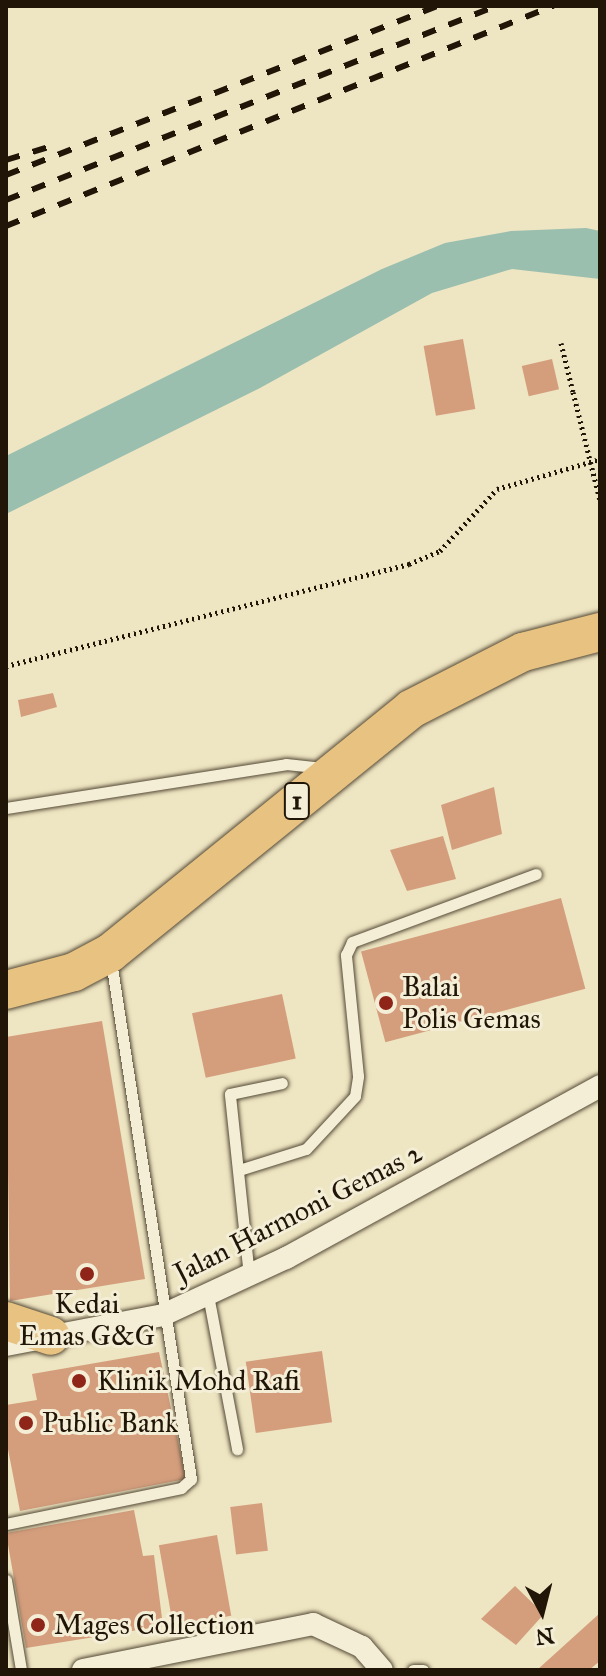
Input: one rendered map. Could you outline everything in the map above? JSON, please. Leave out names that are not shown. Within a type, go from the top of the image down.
[{"type":"highway","name":"1","points":[[6,988],[74,972],[110,953],[411,709],[523,652],[600,632]]},
{"type":"highway","points":[[6,1321],[51,1336]]},
{"type":"street","name":"Jalan Harmoni Gemas 2","points":[[6,1345],[163,1315],[249,1276],[600,1086]]},
{"type":"street","points":[[83,1670],[313,1624],[362,1647],[382,1670]]},
{"type":"lane","points":[[6,808],[286,764],[335,770]]},
{"type":"lane","points":[[239,1170],[306,1149],[355,1096],[358,1076],[346,955],[352,942],[536,874]]},
{"type":"lane","points":[[6,1524],[181,1488],[191,1479],[163,1315],[110,953]]},
{"type":"lane","points":[[249,1276],[230,1094],[282,1083]]},
{"type":"lane","points":[[208,1295],[237,1449]]},
{"type":"lane","points":[[6,1580],[21,1670]]},
{"type":"lane","points":[[413,1670],[423,1670]]},
{"type":"path","points":[[561,343],[600,500]]},
{"type":"path","points":[[6,666],[409,564],[440,551],[497,489],[600,459]]},
{"type":"shaded area","points":[[586,228],[600,231],[600,279],[512,269],[432,293],[260,388],[6,514],[6,456],[382,269],[445,243],[511,231]]},
{"type":"building","points":[[463,339],[475,409],[436,416],[424,346]]},
{"type":"building","points":[[552,359],[559,389],[529,396],[522,366]]},
{"type":"building","points":[[53,693],[57,707],[21,717],[18,700]]},
{"type":"building","points":[[494,787],[502,834],[452,850],[441,805]]},
{"type":"building","points":[[443,836],[456,879],[407,891],[390,850]]},
{"type":"building","points":[[561,898],[585,989],[385,1042],[361,952]]},
{"type":"building","points":[[282,994],[296,1059],[206,1078],[192,1013]]},
{"type":"building","points":[[102,1021],[145,1279],[10,1301],[6,1037]]},
{"type":"building","points":[[322,1351],[332,1422],[256,1433],[246,1362]]},
{"type":"building","points":[[159,1352],[186,1479],[20,1511],[6,1439],[6,1405],[37,1400],[32,1374]]},
{"type":"building","points":[[262,1503],[268,1551],[236,1555],[230,1507]]},
{"type":"building","points":[[134,1510],[143,1556],[154,1555],[163,1626],[26,1648],[6,1533]]},
{"type":"building","points":[[217,1535],[231,1616],[173,1626],[159,1545]]},
{"type":"building","points":[[515,1586],[544,1614],[516,1645],[481,1619]]},
{"type":"building","points":[[600,1613],[600,1661],[589,1670],[537,1670]]},
{"type":"railway","points":[[6,175],[438,6]]},
{"type":"railway","points":[[6,200],[496,6]]},
{"type":"railway","points":[[6,226],[553,6]]},
{"type":"railway","points":[[6,160],[49,147]]},
{"type":"place","name":"Balai Polis Gemas","points":[[386,1003]]},
{"type":"place","name":"Kedai Emas G&G","points":[[87,1274]]},
{"type":"place","name":"Klinik Mohd Rafi","points":[[79,1381]]},
{"type":"place","name":"Public Bank","points":[[26,1423]]},
{"type":"place","name":"Mages Collection","points":[[38,1625]]}]
